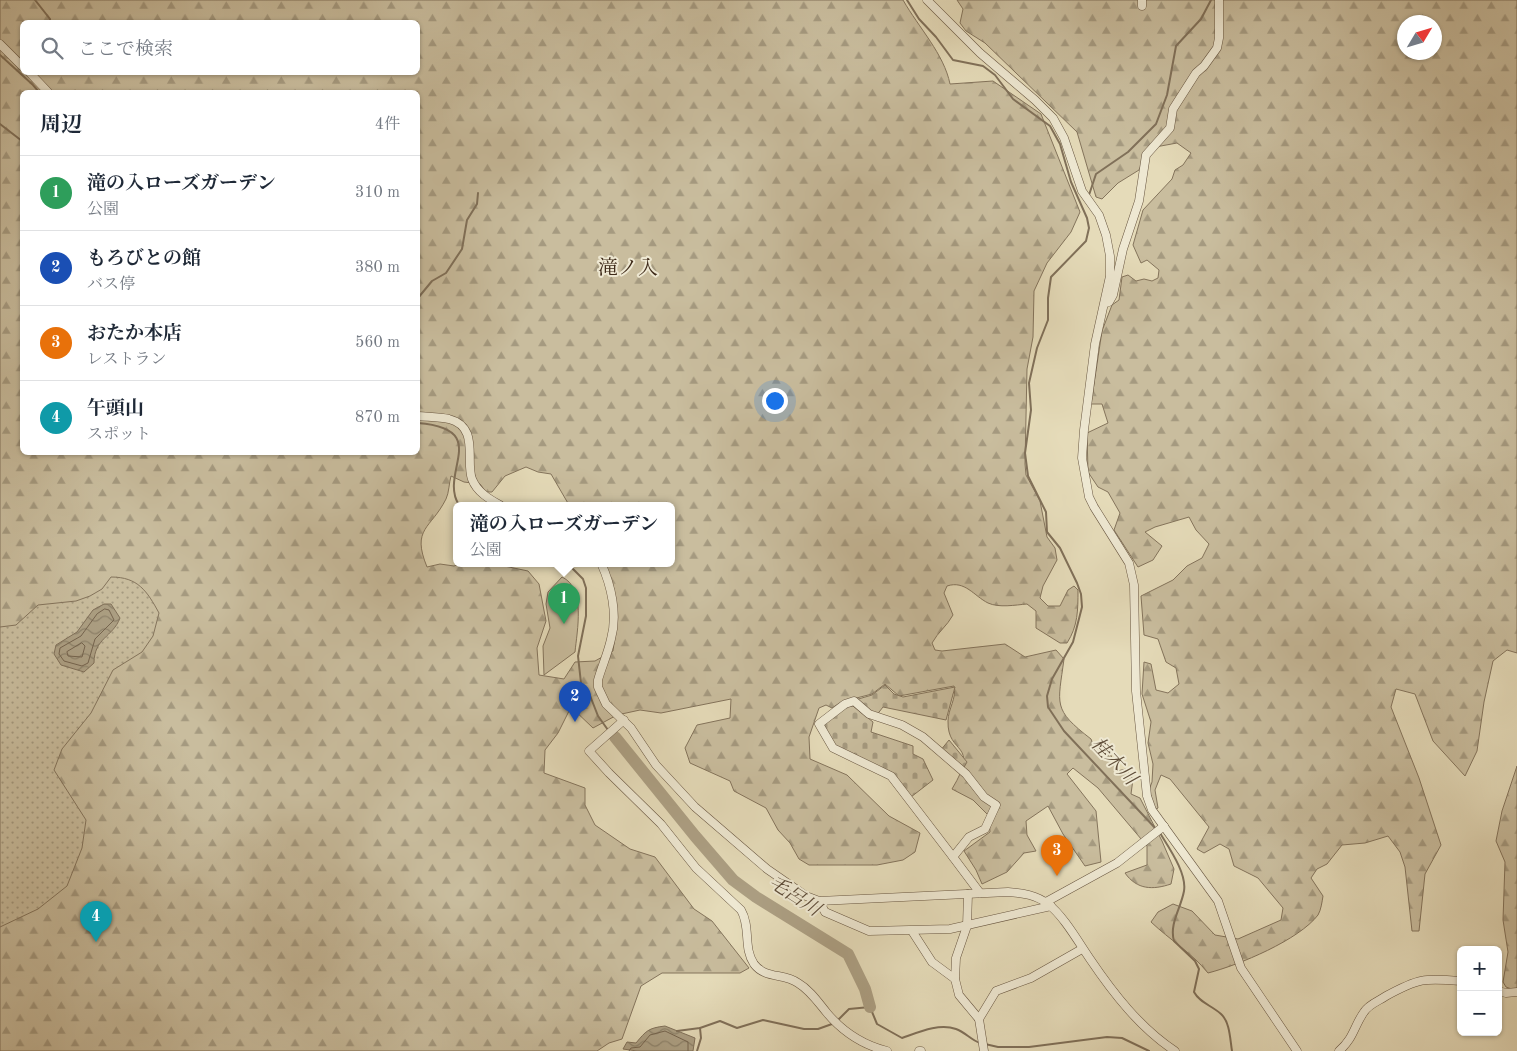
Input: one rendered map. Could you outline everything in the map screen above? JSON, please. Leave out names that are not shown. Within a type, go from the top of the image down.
[{"type":"street","points":[[927,0],[986,60],[1048,113],[1061,131],[1082,191],[1099,215],[1107,242],[1111,269],[1091,367],[1082,458],[1089,497],[1131,570],[1134,585],[1136,691],[1147,796],[1152,810],[1163,827],[1218,901],[1242,968],[1297,1051]]},
{"type":"street","points":[[1105,303],[1109,302],[1113,296],[1123,249],[1139,201],[1146,155],[1170,128],[1173,109],[1196,73],[1204,66],[1217,48],[1219,38],[1219,0]]},
{"type":"street","points":[[0,44],[20,64]]},
{"type":"street","points":[[32,75],[46,90]]},
{"type":"street","points":[[420,416],[450,420],[458,425],[470,442],[470,471],[475,486],[495,502]]},
{"type":"street","points":[[602,567],[611,591],[614,621],[598,687],[606,704],[656,765],[695,807],[767,869],[806,896],[819,901],[876,900],[980,893],[1024,893],[1048,904],[1108,986],[1127,1008],[1164,1044],[1175,1051]]},
{"type":"street","points":[[953,857],[969,837],[985,829],[996,805],[984,797],[966,774],[918,734],[902,725],[869,714],[854,701],[845,704],[819,724],[833,748],[891,776],[980,893]]},
{"type":"street","points":[[622,722],[589,749],[661,824],[696,868],[741,910],[746,917],[750,958],[756,966],[764,974],[787,978],[799,983],[850,1035],[887,1051]]},
{"type":"street","points":[[819,901],[825,912],[865,930],[912,931],[967,926],[1048,904],[1117,863],[1163,827]]},
{"type":"street","points":[[968,894],[967,926],[956,958],[955,979],[959,995],[979,1018],[984,1051]]},
{"type":"street","points":[[912,931],[932,962],[955,979]]},
{"type":"street","points":[[979,1018],[996,991],[1031,978],[1082,948]]},
{"type":"street","points":[[1340,1051],[1350,1040],[1364,1011],[1371,1005],[1409,983],[1438,978],[1457,980]]},
{"type":"street","points":[[1501,991],[1506,993],[1517,992]]},
{"type":"green space","points":[[0,0],[903,0],[937,52],[950,84],[993,81],[1041,114],[1080,212],[1071,232],[1047,263],[1034,291],[1033,337],[1027,369],[1026,475],[1040,501],[1047,537],[1055,548],[1057,560],[1043,586],[1040,598],[1048,606],[1060,606],[1068,590],[1074,586],[1078,590],[1077,618],[1071,637],[1067,643],[1060,643],[1036,628],[1036,611],[1027,604],[992,605],[964,587],[953,585],[947,586],[944,593],[953,615],[932,643],[935,650],[942,651],[1005,644],[1025,657],[1056,650],[1064,659],[1060,697],[1064,713],[1078,729],[1091,739],[1093,744],[1108,748],[1117,771],[1126,769],[1133,779],[1131,794],[1140,798],[1174,869],[1171,884],[1152,888],[1140,886],[1130,879],[1125,873],[1147,865],[1147,846],[1098,788],[1073,768],[1067,774],[1096,811],[1101,862],[1085,866],[1063,834],[1048,806],[1026,821],[1027,835],[1036,851],[1024,853],[1007,872],[982,884],[964,851],[990,832],[989,816],[973,800],[952,789],[960,774],[963,763],[963,756],[949,732],[948,717],[955,690],[954,686],[899,696],[885,684],[872,694],[841,702],[832,708],[826,705],[819,708],[809,737],[810,759],[847,775],[889,816],[920,833],[915,852],[903,860],[877,865],[809,865],[799,859],[790,843],[778,830],[766,808],[734,791],[730,781],[690,763],[685,748],[697,725],[730,718],[731,699],[661,713],[640,710],[617,715],[593,728],[571,707],[558,733],[545,750],[544,773],[585,788],[585,805],[595,825],[630,849],[655,857],[694,909],[712,921],[749,968],[740,973],[662,973],[641,986],[622,1039],[609,1043],[597,1051],[0,1051],[0,927],[38,909],[67,886],[82,848],[86,820],[54,770],[62,749],[91,713],[113,670],[142,652],[153,636],[159,613],[141,587],[128,580],[111,577],[102,589],[90,596],[76,601],[38,605],[16,625],[0,627]],"holes":[[[526,467],[538,472],[551,474],[567,502],[675,502],[675,567],[606,567],[613,584],[616,606],[616,629],[613,651],[595,661],[575,662],[564,679],[539,675],[537,648],[546,621],[539,584],[528,571],[509,567],[453,567],[440,564],[427,567],[421,544],[425,530],[446,499],[451,476],[464,482],[480,484],[486,492],[492,492],[505,476]]]},
{"type":"green space","points":[[957,0],[1517,0],[1517,653],[1507,650],[1493,661],[1484,702],[1477,751],[1465,776],[1433,741],[1415,694],[1396,689],[1391,707],[1419,778],[1441,845],[1425,874],[1419,931],[1412,931],[1405,867],[1400,852],[1388,836],[1365,843],[1342,845],[1327,864],[1317,869],[1311,878],[1323,896],[1318,915],[1309,924],[1283,942],[1236,964],[1208,973],[1195,959],[1151,922],[1158,912],[1173,904],[1192,911],[1215,935],[1238,939],[1281,920],[1283,908],[1258,878],[1234,866],[1229,849],[1220,844],[1204,853],[1197,849],[1209,827],[1170,779],[1161,775],[1155,790],[1158,808],[1155,810],[1149,790],[1152,782],[1153,764],[1148,743],[1151,722],[1142,694],[1144,662],[1151,664],[1156,690],[1168,693],[1179,684],[1176,668],[1166,662],[1158,639],[1144,635],[1141,596],[1173,580],[1187,566],[1202,558],[1209,544],[1196,530],[1189,517],[1155,527],[1145,532],[1162,546],[1153,560],[1138,567],[1114,530],[1120,513],[1108,492],[1098,487],[1088,472],[1087,433],[1108,423],[1102,404],[1091,404],[1102,331],[1112,305],[1119,300],[1122,277],[1128,275],[1136,281],[1144,279],[1152,281],[1158,278],[1159,270],[1147,260],[1141,263],[1133,245],[1143,210],[1172,179],[1175,170],[1183,165],[1191,153],[1177,143],[1150,148],[1139,170],[1118,183],[1102,199],[1096,197],[1077,132],[985,43],[966,31],[960,23],[963,9]]},
{"type":"green space","points":[[129,573],[168,607],[92,818],[81,909],[0,936],[0,622],[51,578]]},
{"type":"green space","points":[[562,577],[570,583],[577,600],[578,622],[575,652],[544,675],[543,646],[550,628],[546,604],[548,592]]},
{"type":"green space","points":[[885,685],[894,694],[903,697],[955,687],[946,720],[883,707],[876,716],[855,700],[872,695]]},
{"type":"green space","points":[[846,706],[853,706],[873,722],[871,732],[913,746],[913,754],[923,759],[933,780],[911,797],[893,773],[835,746],[822,725]]},
{"type":"green space","points":[[949,740],[967,762],[963,769],[940,751]]},
{"type":"green space","points":[[1517,766],[1517,991],[1506,987],[1503,982],[1508,952],[1503,920],[1505,862],[1496,841],[1502,811]]},
{"type":"water","points":[[104,604],[111,604],[120,618],[113,630],[97,648],[94,663],[84,672],[61,665],[54,654],[56,645],[77,632],[93,610]]},
{"type":"water","points":[[665,1026],[695,1038],[693,1051],[637,1051],[623,1049],[627,1042],[636,1043],[648,1031]]},
{"type":"waterway","points":[[35,0],[50,20]]},
{"type":"waterway","points":[[907,0],[919,19],[936,37],[953,60],[983,66],[995,75],[1013,99],[1050,126],[1060,144],[1071,182],[1087,218],[1089,228],[1086,241],[1051,277],[1048,298],[1048,320],[1037,348],[1029,383],[1031,410],[1025,453],[1028,476],[1046,512],[1047,532],[1060,548],[1077,583],[1081,594],[1082,607],[1073,642],[1052,679],[1047,696],[1048,707],[1064,731],[1157,830]]},
{"type":"waterway","points":[[1089,195],[1096,174],[1128,152],[1156,124],[1167,95],[1176,46],[1201,19],[1211,0]]},
{"type":"waterway","name":"毛呂川","points":[[0,55],[20,73]]},
{"type":"waterway","name":"毛呂川","points":[[22,75],[37,90]]},
{"type":"waterway","points":[[0,124],[20,139]]},
{"type":"waterway","points":[[420,296],[432,281],[446,273],[462,249],[467,220],[477,204],[478,193]]},
{"type":"waterway","name":"毛呂川","points":[[420,423],[440,427],[453,434],[458,443],[459,454],[454,480],[454,493],[458,502]]},
{"type":"waterway","name":"毛呂川","points":[[571,567],[583,579],[586,588],[586,616],[578,656],[581,683],[589,693],[598,716],[608,730]]},
{"type":"waterway","name":"毛呂川","points":[[611,733],[615,737]]},
{"type":"waterway","name":"毛呂川","points":[[615,737],[733,880],[756,897],[848,954],[865,989],[870,1007]]},
{"type":"waterway","name":"桂木川","points":[[1160,833],[1183,876],[1184,891],[1173,928],[1174,941],[1195,961],[1199,969],[1194,992],[1199,999],[1224,1017],[1229,1031],[1232,1051]]},
{"type":"waterway","name":"毛呂川","points":[[838,1020],[849,1009],[870,1007],[877,1024],[902,1038],[929,1029],[949,1027],[959,1030],[980,1043]]},
{"type":"waterway","points":[[677,1031],[700,1028],[720,1021],[737,1028],[763,1020],[804,1029],[818,1029],[832,1024]]},
{"type":"waterway","points":[[697,1051],[701,1038],[700,1028]]},
{"type":"waterway","name":"毛呂川","points":[[985,1044],[998,1047],[1029,1047],[1107,1037],[1122,1038],[1149,1051]]},
{"type":"place","name":"滝の入ローズガーデン","points":[[564,624]]},
{"type":"place","name":"もろびとの館","points":[[575,722]]},
{"type":"place","name":"おたか本店","points":[[1057,876]]},
{"type":"place","name":"午頭山","points":[[96,942]]},
{"type":"district","name":"滝ノ入","points":[[628,269]]}]
